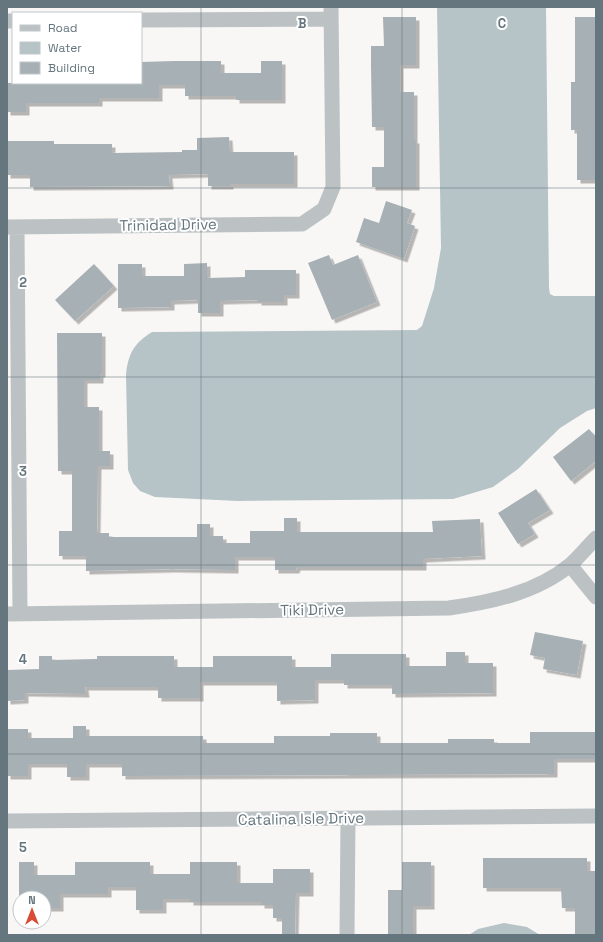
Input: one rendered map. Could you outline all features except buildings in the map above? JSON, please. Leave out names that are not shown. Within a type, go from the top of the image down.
[{"type":"street","points":[[142,20],[331,13]]},
{"type":"street","name":"Trinidad Drive","points":[[12,227],[302,224],[324,209],[333,188],[331,13]]},
{"type":"street","points":[[12,227],[13,614]]},
{"type":"street","name":"Tiki Drive","points":[[13,614],[449,608],[480,604],[512,595],[544,582],[570,565],[596,538]]},
{"type":"street","points":[[570,565],[596,597]]},
{"type":"street","name":"Catalina Isle Drive","points":[[7,821],[596,816]]},
{"type":"street","points":[[347,935],[348,818]]},
{"type":"water","points":[[437,7],[546,7],[549,288],[550,294],[554,296],[596,296],[596,408],[587,411],[560,428],[518,469],[493,487],[453,499],[238,501],[155,497],[140,491],[133,483],[128,470],[126,375],[130,355],[136,345],[152,332],[417,330],[422,326],[434,288],[441,248]]},
{"type":"water","points":[[504,923],[527,927],[540,935],[469,935],[478,929]]}]
